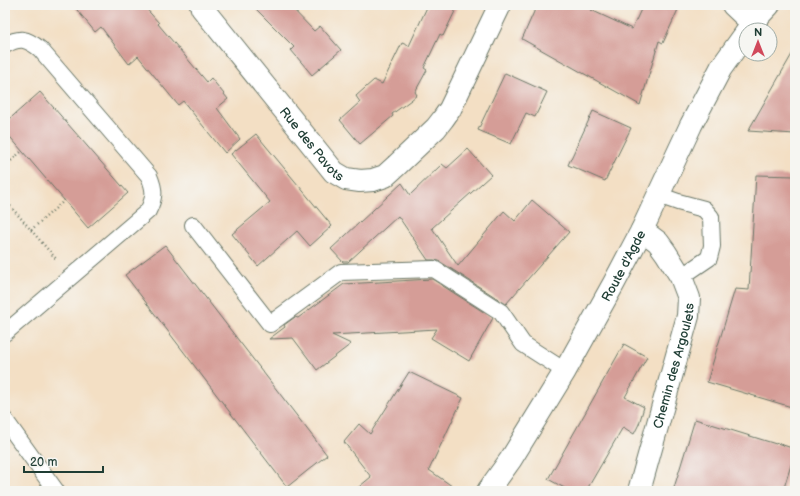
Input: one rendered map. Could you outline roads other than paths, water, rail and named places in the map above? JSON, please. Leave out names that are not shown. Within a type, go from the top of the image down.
[{"type":"street","name":"Rue des Pavots","points":[[201,5],[334,172],[346,179],[360,181],[373,180],[385,176],[436,128],[450,109],[500,5]]},
{"type":"street","points":[[733,5],[744,22]]},
{"type":"street","name":"Route d'Agde","points":[[755,22],[769,5]]},
{"type":"street","name":"Route d'Agde","points":[[488,491],[511,459],[565,372],[642,230],[690,125],[721,68],[738,44]]},
{"type":"street","name":"Chemin des Argoulets","points":[[639,491],[688,316],[689,298],[681,277],[666,253],[658,242],[642,230]]},
{"type":"lane","points":[[5,45],[12,41],[22,40],[31,42],[40,49],[149,176],[153,186],[152,203],[148,210],[5,333]]},
{"type":"lane","points":[[658,195],[704,209],[711,217],[712,246],[709,258],[681,277]]},
{"type":"lane","points":[[193,225],[270,324],[341,272],[434,269],[500,312],[523,344],[565,372]]},
{"type":"lane","points":[[5,420],[56,491]]}]
